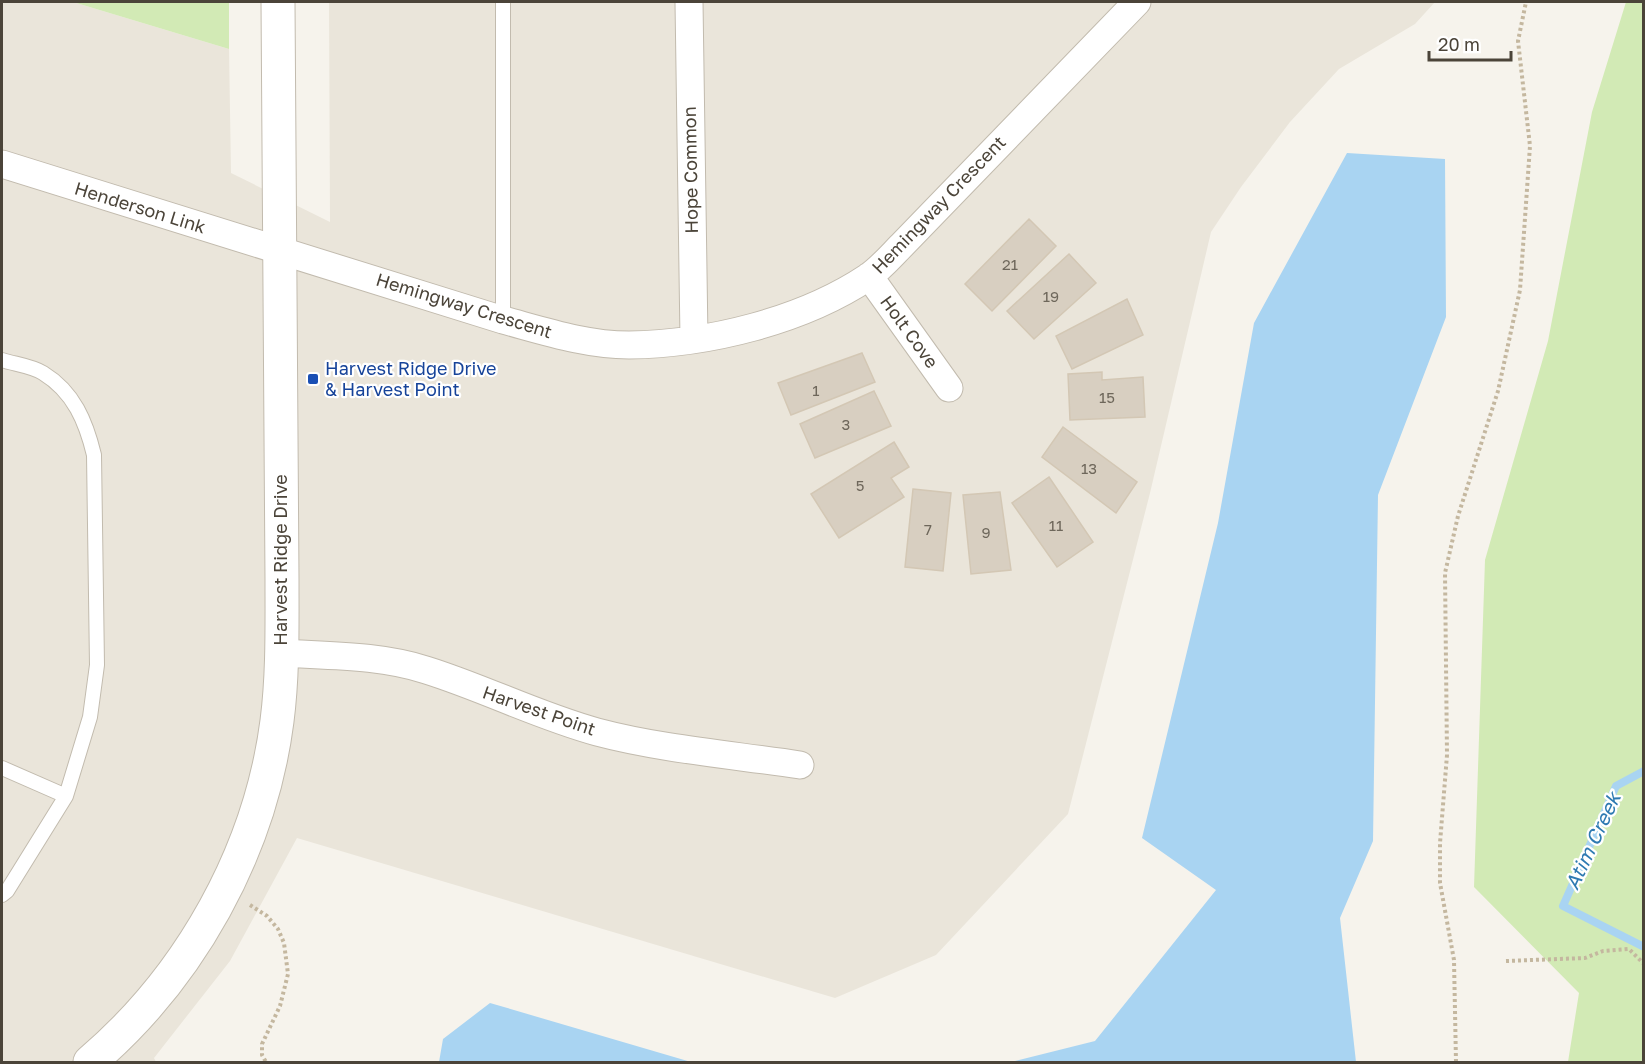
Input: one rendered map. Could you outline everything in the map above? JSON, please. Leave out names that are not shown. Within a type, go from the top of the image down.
[{"type":"street","name":"Harvest Ridge Drive","points":[[90,1062],[114,1042],[151,1002],[204,929],[243,852],[270,761],[277,720],[281,652],[278,2]]},
{"type":"street","name":"Hope Common","points":[[689,2],[694,339]]},
{"type":"street","name":"Hemingway Crescent","points":[[279,249],[503,320],[597,342],[628,345],[694,339],[770,322],[821,303],[870,276],[1137,2]]},
{"type":"street","name":"Henderson Link","points":[[2,164],[279,249]]},
{"type":"street","name":"Holt Cove","points":[[870,276],[949,387]]},
{"type":"street","name":"Harvest Point","points":[[281,652],[351,657],[416,667],[551,718],[599,732],[646,742],[800,765]]},
{"type":"lane","points":[[503,2],[503,320]]},
{"type":"lane","points":[[2,360],[42,372],[70,397],[87,425],[94,455],[97,665],[90,717],[66,796],[2,896]]},
{"type":"lane","points":[[2,768],[66,796]]},
{"type":"path","points":[[1456,1062],[1454,960],[1440,883],[1440,843],[1447,755],[1445,573],[1458,516],[1498,391],[1520,290],[1530,146],[1518,42],[1526,2]]},
{"type":"path","points":[[223,890],[267,916],[278,929],[284,943],[288,974],[280,1006],[262,1044],[262,1055],[266,1062]]},
{"type":"path","points":[[1506,961],[1585,958],[1603,951],[1629,948],[1644,964]]},
{"type":"shaded area","points":[[2,2],[73,2],[229,49],[231,173],[330,222],[329,2],[1435,2],[1415,24],[1339,69],[1290,122],[1241,187],[1211,232],[1150,493],[1068,814],[936,955],[835,998],[297,838],[230,961],[154,1058],[156,1062],[2,1062]]},
{"type":"green space","points":[[73,2],[229,2],[229,49]]},
{"type":"green space","points":[[1626,2],[1644,2],[1643,1062],[1568,1062],[1579,993],[1474,887],[1485,560],[1548,341],[1592,112]]},
{"type":"water","points":[[1347,153],[1445,159],[1446,317],[1378,495],[1373,841],[1340,918],[1356,1062],[1011,1062],[1095,1041],[1216,890],[1142,838],[1218,523],[1254,323]]},
{"type":"water","points":[[490,1003],[691,1062],[439,1062],[443,1039]]},
{"type":"building","points":[[1029,219],[1056,246],[992,311],[965,284]]},
{"type":"building","points":[[1069,254],[1096,283],[1034,339],[1007,311]]},
{"type":"building","points":[[1127,299],[1143,335],[1072,369],[1056,336]]},
{"type":"building","points":[[862,353],[875,382],[791,415],[778,383]]},
{"type":"building","points":[[1102,372],[1102,380],[1143,377],[1145,417],[1070,420],[1068,374]]},
{"type":"building","points":[[874,391],[891,426],[815,458],[800,424]]},
{"type":"building","points":[[1063,427],[1137,482],[1116,513],[1042,457]]},
{"type":"building","points":[[894,442],[909,467],[891,478],[904,497],[839,538],[811,494]]},
{"type":"building","points":[[1049,477],[1093,542],[1057,567],[1012,503]]},
{"type":"building","points":[[913,489],[951,493],[943,571],[905,567]]},
{"type":"building","points":[[1000,492],[1011,570],[971,574],[963,495]]},
{"type":"waterway","name":"Atim Creek","points":[[1644,771],[1616,786],[1563,906],[1644,947]]},
{"type":"place","name":"Harvest Ridge Drive & Harvest Point","points":[[313,379]]}]
